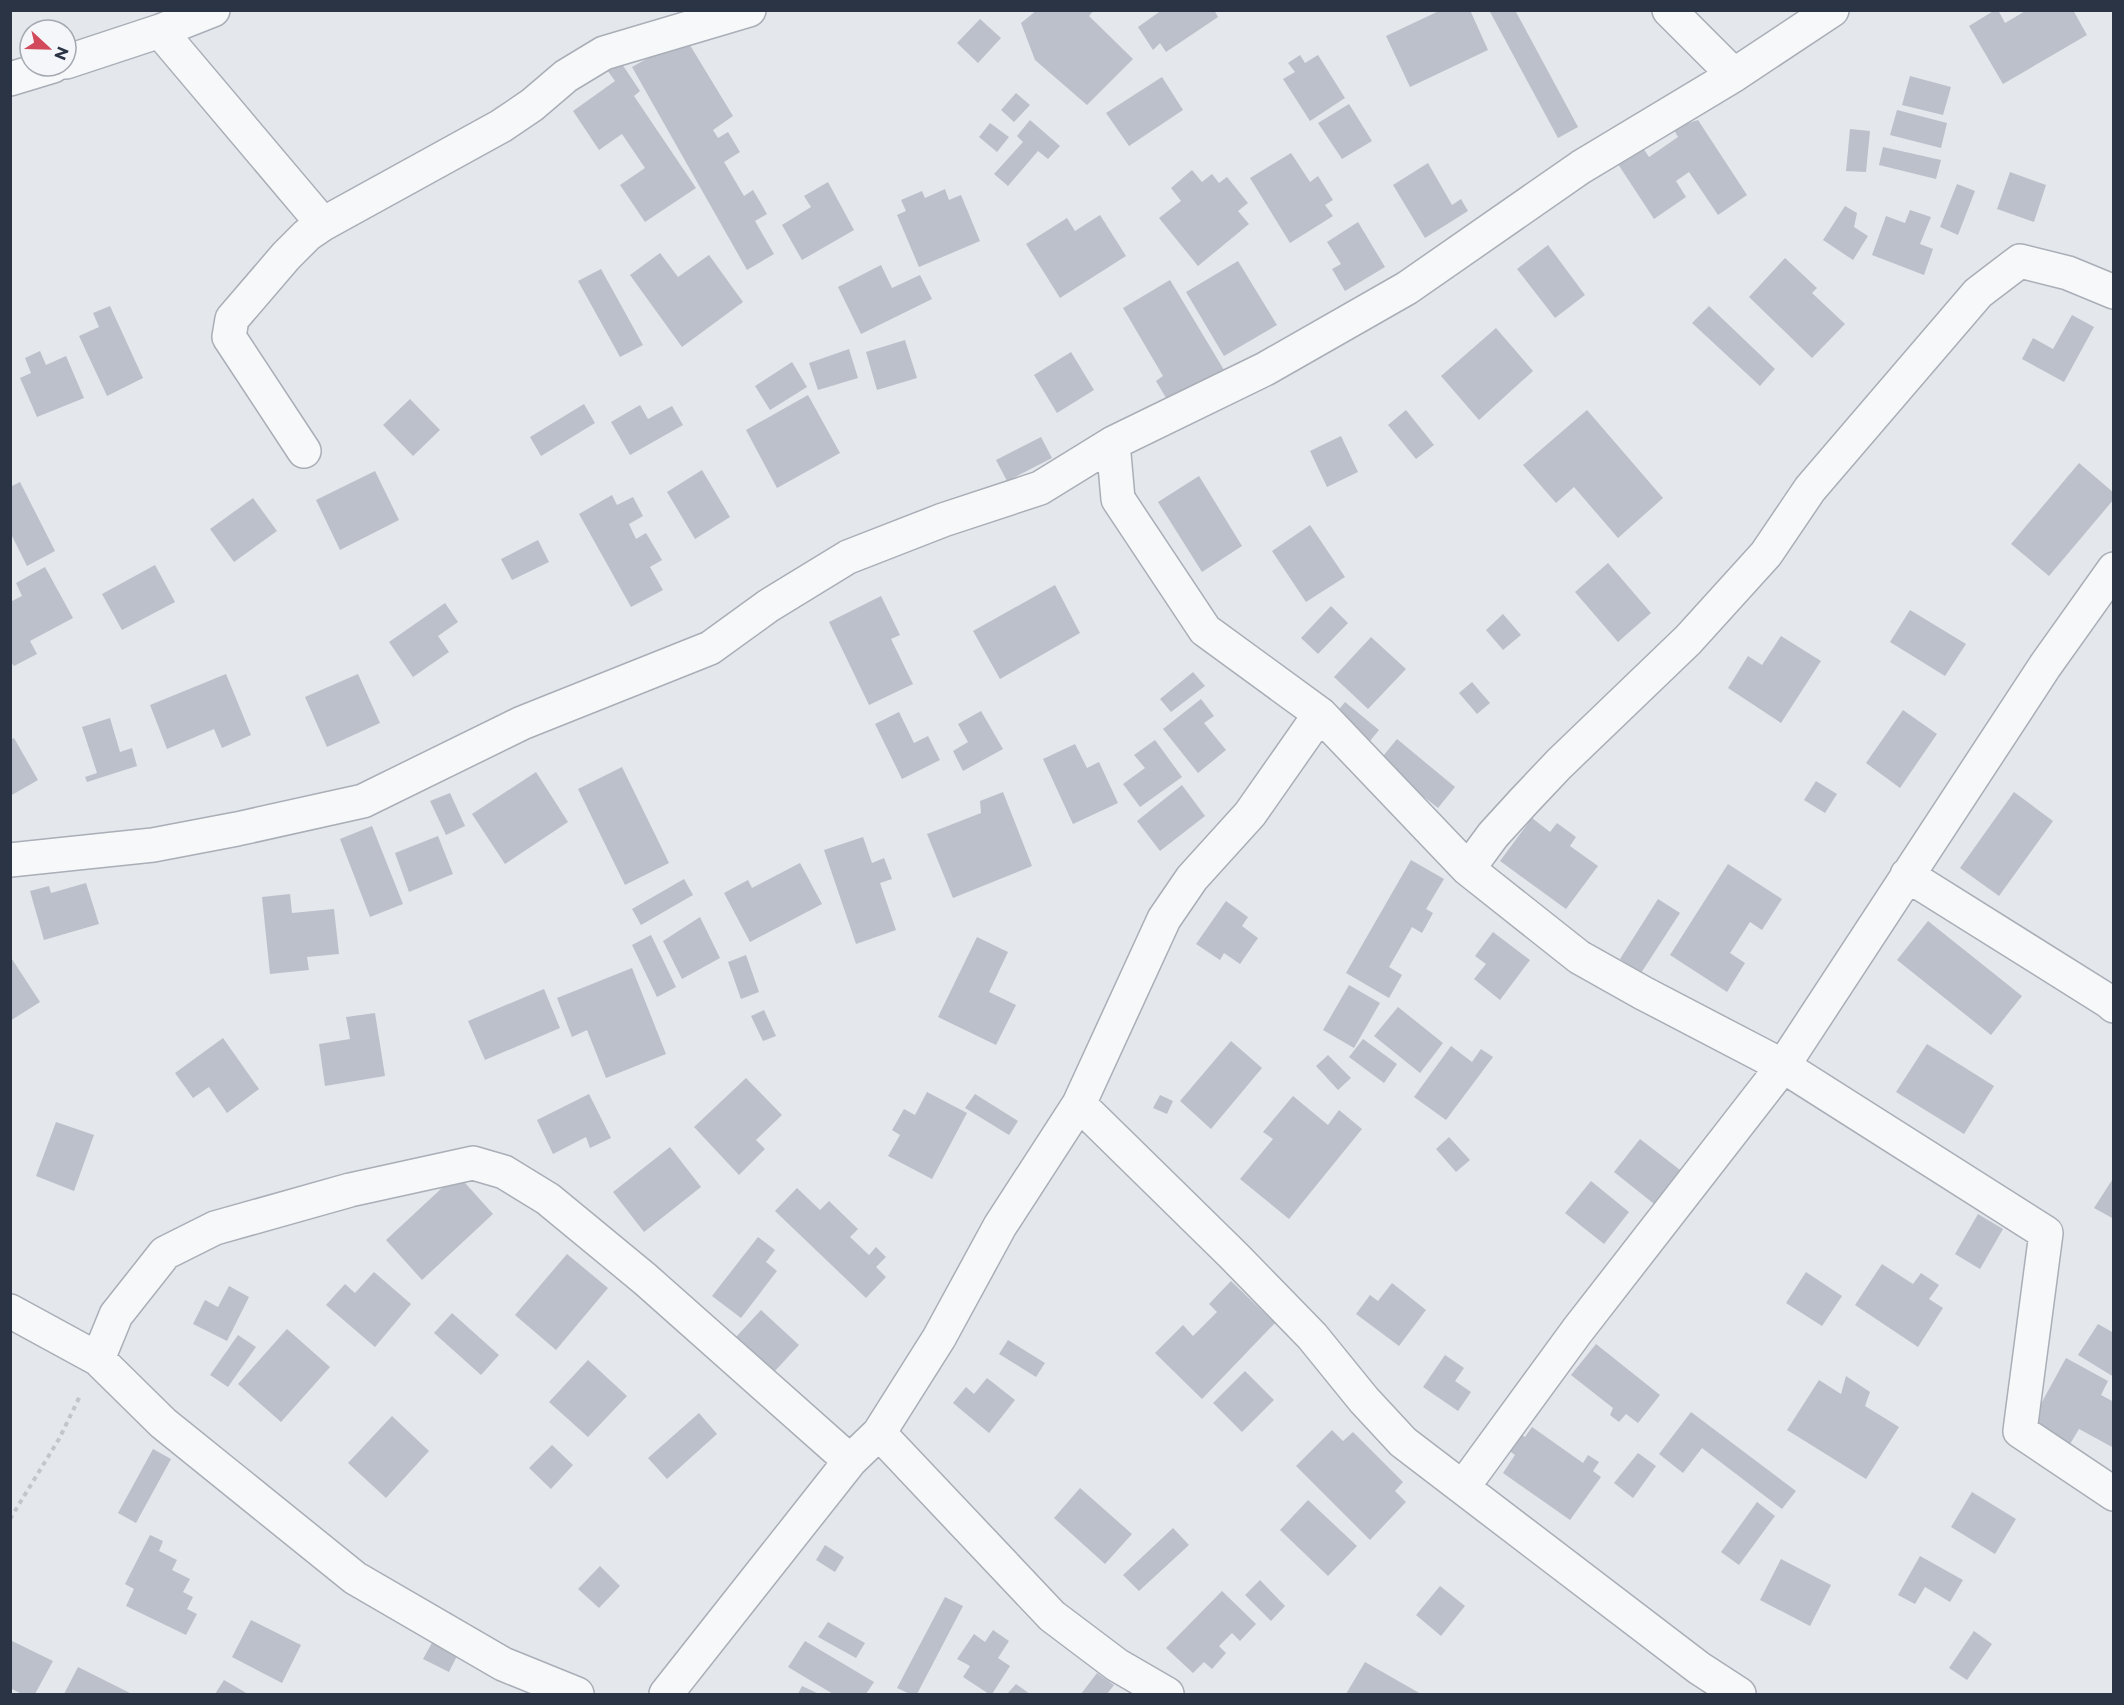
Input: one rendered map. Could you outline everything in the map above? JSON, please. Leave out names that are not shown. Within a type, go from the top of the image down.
[{"type":"street","points":[[78,58],[160,31],[213,10]]},
{"type":"street","points":[[304,451],[229,337],[232,319],[307,235],[501,126],[532,105],[566,76],[604,53],[749,10]]},
{"type":"street","points":[[1669,10],[1734,75]]},
{"type":"street","points":[[10,860],[153,844],[237,829],[363,801],[522,723],[710,648],[768,606],[848,557],[943,520],[1040,488],[1113,443],[1265,369],[1407,288],[1581,167],[1734,75],[1832,10]]},
{"type":"street","points":[[160,31],[323,224]]},
{"type":"street","points":[[1468,869],[1493,835],[1558,764],[1688,640],[1766,554],[1810,489],[1978,293],[2020,261],[2068,273],[2114,292]]},
{"type":"street","points":[[1113,443],[1118,499],[1205,630],[1320,714],[1468,869],[1579,957],[1783,1066],[2046,1233],[2020,1431],[2114,1494]]},
{"type":"street","points":[[1463,1487],[1577,1331],[1783,1066],[2044,666],[2114,569]]},
{"type":"street","points":[[666,1695],[850,1461],[879,1433],[939,1338],[1000,1226],[1079,1104],[1164,919],[1192,878],[1250,814],[1320,714]]},
{"type":"street","points":[[1907,875],[2114,1006]]},
{"type":"street","points":[[1079,1104],[1312,1336],[1364,1400],[1403,1442],[1699,1668],[1739,1695]]},
{"type":"street","points":[[98,1359],[116,1315],[165,1253],[215,1228],[350,1190],[473,1163],[504,1172],[548,1199],[645,1279],[850,1461]]},
{"type":"street","points":[[10,1311],[98,1359],[163,1423],[355,1578],[503,1664],[577,1695]]},
{"type":"street","points":[[879,1433],[1053,1616],[1117,1665],[1167,1695]]},
{"type":"path","points":[[10,1519],[59,1439],[98,1359]]},
{"type":"building","points":[[1037,10],[1094,10],[1089,16],[1133,59],[1087,105],[1035,60],[1021,23]]},
{"type":"building","points":[[1162,10],[1214,10],[1218,17],[1166,52],[1160,43],[1153,50],[1138,27]]},
{"type":"building","points":[[1441,10],[1470,10],[1488,50],[1410,87],[1386,36]]},
{"type":"building","points":[[1489,10],[1515,10],[1578,127],[1558,138]]},
{"type":"building","points":[[1998,10],[2005,23],[2027,10],[2073,10],[2087,35],[2003,84],[1969,26]]},
{"type":"building","points":[[980,19],[1001,38],[978,63],[957,43]]},
{"type":"building","points":[[685,37],[733,116],[713,130],[718,138],[728,132],[740,152],[724,162],[744,196],[753,190],[767,214],[755,221],[774,254],[747,270],[632,67]]},
{"type":"building","points":[[1300,55],[1305,63],[1318,55],[1345,98],[1310,121],[1283,79],[1295,72],[1288,63]]},
{"type":"building","points":[[620,61],[640,91],[634,96],[696,188],[645,222],[620,185],[645,168],[622,134],[599,150],[573,111],[615,81],[607,70]]},
{"type":"building","points":[[1910,76],[1951,87],[1943,115],[1902,105]]},
{"type":"building","points":[[1162,77],[1183,110],[1129,146],[1106,113]]},
{"type":"building","points":[[1016,93],[1030,105],[1014,122],[1001,110]]},
{"type":"building","points":[[1349,104],[1372,141],[1342,159],[1318,123]]},
{"type":"building","points":[[1897,110],[1947,123],[1941,148],[1890,135]]},
{"type":"building","points":[[1030,120],[1060,146],[1048,159],[1038,151],[1008,186],[994,174],[1023,142],[1017,136]]},
{"type":"building","points":[[1698,120],[1747,195],[1718,215],[1689,172],[1676,181],[1686,197],[1654,219],[1614,158],[1639,142],[1649,157],[1678,137],[1673,128]]},
{"type":"building","points":[[990,123],[1009,137],[997,152],[979,137]]},
{"type":"building","points":[[1850,129],[1870,131],[1866,172],[1846,171]]},
{"type":"building","points":[[1883,147],[1941,160],[1936,179],[1879,165]]},
{"type":"building","points":[[1291,153],[1310,182],[1318,176],[1333,200],[1325,205],[1333,216],[1290,243],[1250,178]]},
{"type":"building","points":[[1428,163],[1452,205],[1461,199],[1468,211],[1425,238],[1393,185]]},
{"type":"building","points":[[1192,170],[1202,182],[1212,174],[1219,183],[1227,177],[1248,203],[1238,211],[1249,224],[1198,266],[1159,218],[1181,201],[1171,188]]},
{"type":"building","points":[[2010,172],[2046,185],[2034,222],[1997,209]]},
{"type":"building","points":[[828,182],[854,230],[802,260],[782,225],[811,207],[804,196]]},
{"type":"building","points":[[1957,184],[1975,191],[1958,235],[1940,227]]},
{"type":"building","points":[[945,189],[949,200],[961,195],[980,241],[919,267],[897,215],[906,211],[901,200],[922,191],[925,198]]},
{"type":"building","points":[[1845,206],[1857,213],[1854,227],[1868,236],[1853,260],[1823,240]]},
{"type":"building","points":[[1910,210],[1931,217],[1920,244],[1933,249],[1924,275],[1872,255],[1886,216],[1905,223]]},
{"type":"building","points":[[1100,215],[1126,256],[1060,298],[1026,244],[1067,218],[1075,231]]},
{"type":"building","points":[[1358,222],[1385,267],[1345,291],[1332,269],[1341,264],[1327,242]]},
{"type":"building","points":[[1548,245],[1585,295],[1555,318],[1517,269]]},
{"type":"building","points":[[660,253],[678,277],[709,255],[743,302],[682,347],[630,275]]},
{"type":"building","points":[[1785,258],[1817,288],[1812,293],[1845,324],[1812,358],[1749,297]]},
{"type":"building","points":[[1238,261],[1277,325],[1224,356],[1186,292]]},
{"type":"building","points":[[881,265],[892,288],[920,275],[932,299],[861,334],[838,287]]},
{"type":"building","points":[[601,269],[643,345],[620,357],[578,281]]},
{"type":"building","points":[[1170,280],[1227,375],[1172,408],[1156,381],[1163,376],[1123,308]]},
{"type":"building","points":[[110,306],[143,378],[107,396],[79,336],[99,327],[93,313]]},
{"type":"building","points":[[1709,306],[1775,369],[1760,386],[1692,323]]},
{"type":"building","points":[[2072,315],[2094,327],[2064,382],[2022,359],[2033,338],[2053,349]]},
{"type":"building","points":[[1496,328],[1533,371],[1479,420],[1441,376]]},
{"type":"building","points":[[905,340],[917,378],[877,390],[866,352]]},
{"type":"building","points":[[849,349],[858,378],[818,390],[809,363]]},
{"type":"building","points":[[40,351],[46,365],[66,356],[84,398],[37,417],[20,378],[31,373],[25,358]]},
{"type":"building","points":[[1071,352],[1094,390],[1057,413],[1034,375]]},
{"type":"building","points":[[792,362],[807,387],[770,410],[755,386]]},
{"type":"building","points":[[808,395],[840,453],[777,488],[746,430]]},
{"type":"building","points":[[410,399],[440,430],[413,456],[383,425]]},
{"type":"building","points":[[584,404],[595,423],[541,456],[530,437]]},
{"type":"building","points":[[640,405],[648,419],[672,406],[683,425],[630,455],[611,422]]},
{"type":"building","points":[[1406,410],[1434,445],[1416,459],[1388,425]]},
{"type":"building","points":[[1587,410],[1663,498],[1618,538],[1574,487],[1556,503],[1523,465]]},
{"type":"building","points":[[1341,436],[1358,472],[1327,487],[1310,451]]},
{"type":"building","points":[[1041,437],[1052,458],[1007,481],[996,460]]},
{"type":"building","points":[[2079,463],[2114,493],[2114,499],[2049,576],[2011,544]]},
{"type":"building","points":[[702,470],[730,517],[695,539],[667,492]]},
{"type":"building","points":[[375,471],[399,520],[340,550],[316,500]]},
{"type":"building","points":[[1199,476],[1242,546],[1202,572],[1158,502]]},
{"type":"building","points":[[20,482],[55,551],[27,566],[10,532],[10,487]]},
{"type":"building","points":[[612,495],[617,505],[633,497],[643,516],[629,524],[636,539],[646,533],[662,560],[650,567],[663,590],[631,607],[579,514]]},
{"type":"building","points":[[253,498],[277,531],[234,562],[210,529]]},
{"type":"building","points":[[1310,525],[1345,577],[1306,602],[1272,551]]},
{"type":"building","points":[[538,540],[549,562],[512,580],[501,559]]},
{"type":"building","points":[[1608,563],[1651,613],[1618,642],[1575,592]]},
{"type":"building","points":[[155,565],[175,602],[122,630],[102,594]]},
{"type":"building","points":[[45,567],[73,618],[30,641],[37,654],[14,666],[10,661],[10,602],[22,596],[16,583]]},
{"type":"building","points":[[1055,585],[1080,633],[1000,679],[973,631]]},
{"type":"building","points":[[881,596],[900,635],[891,639],[913,684],[869,705],[829,622]]},
{"type":"building","points":[[445,603],[458,622],[438,636],[449,652],[413,677],[389,642]]},
{"type":"building","points":[[1331,606],[1348,623],[1318,654],[1301,638]]},
{"type":"building","points":[[1910,610],[1966,644],[1945,676],[1890,642]]},
{"type":"building","points":[[1503,614],[1521,635],[1503,650],[1486,630]]},
{"type":"building","points":[[1781,636],[1821,661],[1781,723],[1728,688],[1748,656],[1762,665]]},
{"type":"building","points":[[1371,637],[1406,669],[1368,709],[1334,677]]},
{"type":"building","points":[[1193,672],[1205,686],[1171,712],[1160,699]]},
{"type":"building","points":[[226,674],[251,735],[222,748],[214,729],[167,749],[150,705]]},
{"type":"building","points":[[358,674],[380,723],[327,747],[305,697]]},
{"type":"building","points":[[1472,682],[1490,703],[1477,714],[1459,693]]},
{"type":"building","points":[[1201,699],[1214,716],[1204,723],[1226,750],[1198,773],[1163,729]]},
{"type":"building","points":[[1345,702],[1379,730],[1366,746],[1332,718]]},
{"type":"building","points":[[1903,710],[1937,734],[1900,788],[1866,763]]},
{"type":"building","points":[[981,711],[1003,749],[963,771],[953,751],[968,742],[958,724]]},
{"type":"building","points":[[899,712],[914,743],[928,736],[940,760],[902,779],[875,724]]},
{"type":"building","points":[[110,718],[120,752],[132,748],[137,766],[87,782],[85,777],[97,773],[82,727]]},
{"type":"building","points":[[14,738],[38,780],[10,796],[10,740]]},
{"type":"building","points":[[1397,739],[1455,787],[1438,808],[1379,761]]},
{"type":"building","points":[[1155,740],[1182,777],[1140,807],[1123,784],[1145,768],[1134,755]]},
{"type":"building","points":[[1075,744],[1087,768],[1099,762],[1118,803],[1073,824],[1043,759]]},
{"type":"building","points":[[622,767],[669,863],[625,885],[578,789]]},
{"type":"building","points":[[536,772],[568,822],[505,864],[472,814]]},
{"type":"building","points":[[1816,781],[1837,794],[1825,813],[1804,800]]},
{"type":"building","points":[[1182,785],[1205,816],[1160,851],[1137,821]]},
{"type":"building","points":[[1003,792],[1032,866],[953,898],[927,834],[981,813],[980,801]]},
{"type":"building","points":[[2014,792],[2053,821],[1999,896],[1960,868]]},
{"type":"building","points":[[450,793],[465,826],[446,835],[430,801]]},
{"type":"building","points":[[1532,818],[1550,832],[1557,823],[1576,837],[1570,846],[1598,866],[1566,909],[1500,861]]},
{"type":"building","points":[[372,826],[403,904],[370,917],[340,839]]},
{"type":"building","points":[[438,836],[453,874],[409,892],[395,853]]},
{"type":"building","points":[[863,837],[872,863],[884,858],[892,879],[880,883],[896,930],[856,944],[824,850]]},
{"type":"building","points":[[1411,860],[1444,879],[1426,909],[1433,913],[1422,933],[1412,927],[1389,967],[1402,975],[1389,998],[1346,973]]},
{"type":"building","points":[[800,863],[822,904],[750,942],[724,893],[748,880],[752,888]]},
{"type":"building","points":[[1728,864],[1782,899],[1762,930],[1750,922],[1730,953],[1745,963],[1727,992],[1670,955]]},
{"type":"building","points":[[684,879],[693,895],[641,925],[632,909]]},
{"type":"building","points":[[86,883],[99,924],[44,940],[30,891],[49,886],[51,893]]},
{"type":"building","points":[[290,894],[292,913],[334,909],[339,954],[307,957],[309,970],[270,974],[262,897]]},
{"type":"building","points":[[1658,899],[1680,913],[1641,973],[1620,959]]},
{"type":"building","points":[[1226,901],[1248,917],[1242,926],[1258,938],[1240,964],[1224,953],[1220,960],[1196,944]]},
{"type":"building","points":[[700,917],[720,958],[682,979],[663,941]]},
{"type":"building","points":[[1928,921],[2022,996],[1991,1035],[1897,960]]},
{"type":"building","points":[[1493,932],[1530,960],[1500,1000],[1474,979],[1486,964],[1475,956]]},
{"type":"building","points":[[651,935],[676,987],[657,997],[632,945]]},
{"type":"building","points":[[977,937],[1008,952],[989,992],[1016,1005],[996,1045],[938,1017]]},
{"type":"building","points":[[746,955],[759,992],[741,999],[728,962]]},
{"type":"building","points":[[10,956],[40,1002],[10,1021]]},
{"type":"building","points":[[632,968],[666,1054],[606,1078],[587,1030],[572,1037],[557,998]]},
{"type":"building","points":[[1349,985],[1380,1003],[1354,1048],[1323,1030]]},
{"type":"building","points":[[544,989],[560,1028],[485,1060],[468,1021]]},
{"type":"building","points":[[1398,1007],[1443,1043],[1420,1073],[1374,1036]]},
{"type":"building","points":[[764,1010],[776,1036],[763,1041],[751,1016]]},
{"type":"building","points":[[375,1013],[385,1076],[325,1086],[319,1044],[350,1039],[346,1017]]},
{"type":"building","points":[[223,1038],[259,1089],[227,1113],[209,1087],[193,1098],[175,1073]]},
{"type":"building","points":[[1363,1039],[1397,1064],[1384,1083],[1349,1057]]},
{"type":"building","points":[[1231,1041],[1262,1068],[1211,1129],[1180,1101]]},
{"type":"building","points":[[1927,1044],[1994,1086],[1964,1134],[1896,1092]]},
{"type":"building","points":[[1451,1046],[1472,1062],[1481,1049],[1493,1057],[1446,1120],[1414,1097]]},
{"type":"building","points":[[1328,1055],[1351,1078],[1338,1090],[1316,1066]]},
{"type":"building","points":[[746,1078],[782,1115],[756,1140],[765,1149],[739,1175],[694,1127]]},
{"type":"building","points":[[927,1092],[967,1113],[932,1179],[888,1156],[900,1135],[892,1130],[904,1109],[915,1115]]},
{"type":"building","points":[[589,1094],[611,1138],[590,1148],[586,1137],[553,1154],[537,1120]]},
{"type":"building","points":[[975,1094],[1018,1121],[1009,1135],[965,1108]]},
{"type":"building","points":[[1160,1095],[1173,1101],[1167,1114],[1153,1108]]},
{"type":"building","points":[[1293,1096],[1328,1125],[1339,1110],[1362,1129],[1289,1219],[1240,1179],[1273,1139],[1263,1132]]},
{"type":"building","points":[[56,1122],[94,1135],[74,1191],[36,1176]]},
{"type":"building","points":[[1449,1137],[1470,1160],[1456,1172],[1436,1149]]},
{"type":"building","points":[[1640,1139],[1684,1173],[1658,1207],[1614,1172]]},
{"type":"building","points":[[670,1147],[701,1187],[644,1232],[613,1192]]},
{"type":"building","points":[[457,1174],[493,1214],[422,1280],[386,1240]]},
{"type":"building","points":[[2114,1177],[2114,1219],[2094,1208]]},
{"type":"building","points":[[1591,1181],[1629,1212],[1604,1244],[1565,1213]]},
{"type":"building","points":[[797,1188],[820,1210],[829,1201],[858,1229],[850,1237],[869,1255],[876,1247],[886,1257],[876,1267],[886,1277],[866,1298],[775,1211]]},
{"type":"building","points":[[1978,1214],[2003,1229],[1980,1269],[1955,1254]]},
{"type":"building","points":[[758,1237],[775,1250],[766,1262],[777,1271],[741,1318],[712,1296]]},
{"type":"building","points":[[567,1254],[608,1288],[556,1350],[515,1315]]},
{"type":"building","points":[[1882,1264],[1913,1284],[1921,1273],[1939,1285],[1929,1299],[1943,1308],[1918,1347],[1855,1305]]},
{"type":"building","points":[[374,1272],[411,1304],[375,1347],[326,1305],[345,1284],[355,1293]]},
{"type":"building","points":[[1806,1272],[1842,1296],[1822,1326],[1786,1303]]},
{"type":"building","points":[[1231,1281],[1275,1323],[1202,1399],[1155,1353],[1183,1325],[1193,1336],[1217,1312],[1209,1304]]},
{"type":"building","points":[[1392,1283],[1426,1310],[1399,1346],[1356,1314],[1370,1295],[1378,1301]]},
{"type":"building","points":[[229,1286],[249,1297],[227,1341],[193,1324],[205,1300],[218,1307]]},
{"type":"building","points":[[761,1310],[799,1345],[774,1372],[736,1337]]},
{"type":"building","points":[[452,1313],[499,1355],[481,1375],[434,1333]]},
{"type":"building","points":[[2098,1324],[2114,1333],[2114,1377],[2078,1355]]},
{"type":"building","points":[[287,1329],[330,1367],[281,1422],[238,1384]]},
{"type":"building","points":[[238,1335],[256,1347],[228,1387],[210,1375]]},
{"type":"building","points":[[1008,1340],[1045,1363],[1036,1377],[999,1354]]},
{"type":"building","points":[[1596,1344],[1660,1395],[1638,1423],[1626,1414],[1619,1422],[1610,1415],[1613,1408],[1571,1375]]},
{"type":"building","points":[[1445,1355],[1464,1368],[1455,1381],[1471,1392],[1458,1411],[1423,1387]]},
{"type":"building","points":[[2066,1358],[2108,1381],[2101,1395],[2114,1402],[2114,1448],[2079,1429],[2070,1444],[2031,1422]]},
{"type":"building","points":[[588,1360],[627,1396],[588,1437],[549,1402]]},
{"type":"building","points":[[1245,1371],[1274,1400],[1242,1432],[1213,1403]]},
{"type":"building","points":[[1846,1376],[1870,1392],[1865,1406],[1899,1427],[1866,1479],[1787,1430],[1819,1380],[1841,1394]]},
{"type":"building","points":[[987,1378],[1015,1400],[989,1433],[953,1403],[966,1387],[974,1394]]},
{"type":"building","points":[[1691,1412],[1796,1491],[1782,1509],[1702,1448],[1683,1473],[1659,1454]]},
{"type":"building","points":[[699,1413],[717,1434],[667,1479],[648,1458]]},
{"type":"building","points":[[392,1416],[429,1451],[386,1498],[348,1463]]},
{"type":"building","points":[[1532,1427],[1583,1463],[1588,1455],[1599,1462],[1593,1471],[1601,1477],[1570,1520],[1503,1473],[1515,1455],[1504,1447],[1515,1430],[1525,1437]]},
{"type":"building","points":[[1332,1430],[1343,1441],[1353,1432],[1403,1482],[1395,1491],[1406,1502],[1370,1540],[1296,1466]]},
{"type":"building","points":[[552,1445],[573,1465],[551,1489],[529,1468]]},
{"type":"building","points":[[153,1449],[171,1459],[136,1523],[118,1513]]},
{"type":"building","points":[[1638,1453],[1656,1466],[1633,1498],[1614,1483]]},
{"type":"building","points":[[1080,1488],[1132,1534],[1105,1564],[1054,1518]]},
{"type":"building","points":[[1972,1492],[2016,1519],[1995,1554],[1951,1527]]},
{"type":"building","points":[[1308,1500],[1357,1546],[1328,1576],[1280,1530]]},
{"type":"building","points":[[1757,1502],[1775,1516],[1739,1565],[1721,1552]]},
{"type":"building","points":[[1173,1528],[1189,1545],[1139,1591],[1123,1575]]},
{"type":"building","points":[[150,1535],[163,1541],[159,1551],[177,1560],[172,1570],[190,1579],[183,1592],[193,1597],[187,1609],[197,1614],[186,1635],[126,1606],[134,1589],[125,1584]]},
{"type":"building","points":[[825,1545],[844,1557],[835,1572],[816,1560]]},
{"type":"building","points":[[1920,1556],[1963,1580],[1950,1602],[1925,1587],[1915,1604],[1898,1595]]},
{"type":"building","points":[[1781,1559],[1831,1585],[1810,1626],[1760,1600]]},
{"type":"building","points":[[600,1566],[620,1586],[599,1608],[578,1589]]},
{"type":"building","points":[[1260,1580],[1285,1606],[1271,1621],[1245,1595]]},
{"type":"building","points":[[1440,1586],[1465,1606],[1441,1636],[1416,1615]]},
{"type":"building","points":[[1222,1591],[1256,1624],[1240,1641],[1232,1633],[1219,1646],[1226,1653],[1212,1669],[1204,1662],[1193,1673],[1166,1648]]},
{"type":"building","points":[[945,1597],[963,1606],[917,1694],[910,1694],[897,1688]]},
{"type":"building","points":[[251,1620],[301,1645],[282,1683],[232,1657]]},
{"type":"building","points":[[828,1622],[865,1643],[856,1658],[818,1637]]},
{"type":"building","points":[[993,1630],[1009,1641],[998,1658],[1010,1666],[992,1694],[989,1694],[963,1677],[970,1666],[957,1659],[974,1634],[985,1642]]},
{"type":"building","points":[[1974,1631],[1992,1644],[1967,1680],[1949,1668]]},
{"type":"building","points":[[10,1640],[53,1661],[35,1694],[22,1694],[10,1688]]},
{"type":"building","points":[[433,1641],[458,1654],[449,1672],[423,1659]]},
{"type":"building","points":[[805,1641],[874,1682],[866,1694],[833,1694],[788,1667]]},
{"type":"building","points":[[1365,1662],[1421,1694],[1346,1694]]},
{"type":"building","points":[[78,1667],[132,1694],[64,1694]]},
{"type":"building","points":[[1097,1673],[1114,1685],[1107,1694],[1081,1694]]},
{"type":"building","points":[[224,1680],[248,1694],[215,1694]]},
{"type":"building","points":[[1016,1684],[1030,1694],[1007,1694]]},
{"type":"building","points":[[802,1686],[819,1694],[798,1694]]}]
